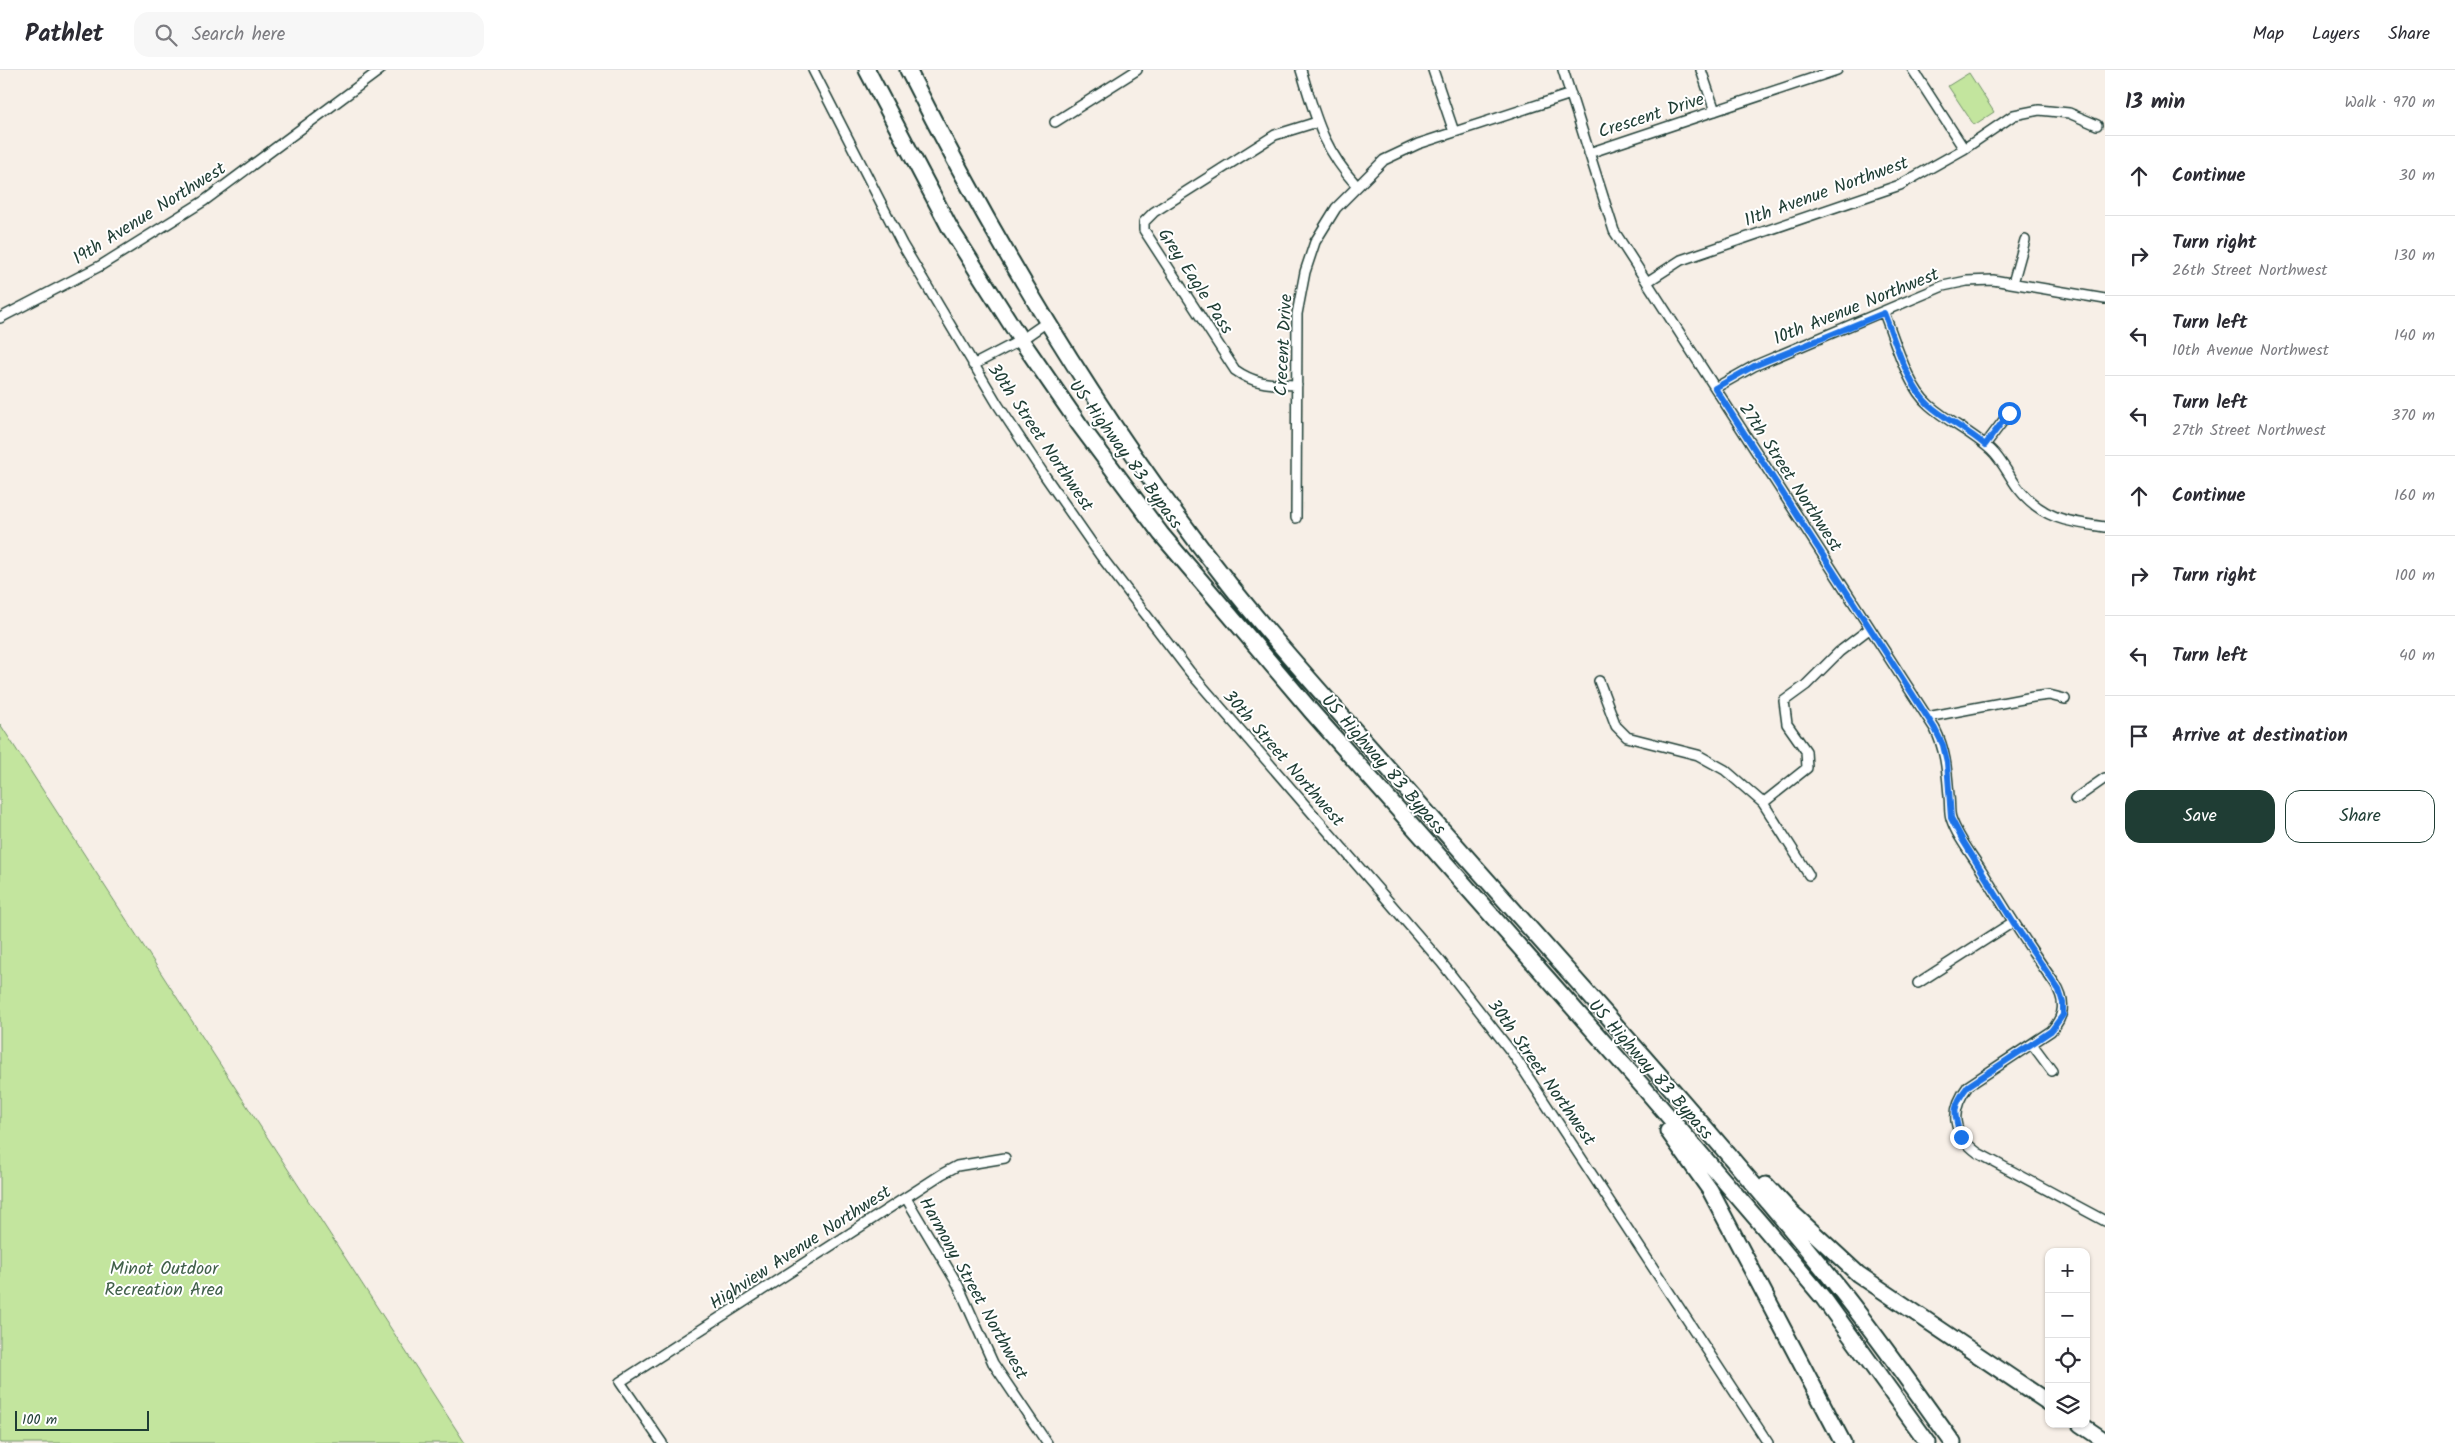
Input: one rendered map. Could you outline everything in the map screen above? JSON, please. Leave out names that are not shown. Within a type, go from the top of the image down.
[{"type":"highway","name":"US Highway 83 Bypass","points":[[867,70],[950,228],[1021,340],[1118,477],[1193,573],[1824,1299],[1928,1443]]},
{"type":"highway","name":"US Highway 83 Bypass","points":[[908,70],[961,173],[1047,322],[1176,515],[1280,646],[1662,1080],[1836,1284],[1953,1443]]},
{"type":"highway","points":[[1628,1072],[1645,1102],[1685,1153],[1710,1190],[1843,1443]]},
{"type":"highway","points":[[1662,1080],[1694,1107],[1790,1211],[1842,1261],[1896,1302],[2045,1400]]},
{"type":"highway","points":[[2086,1428],[2105,1441]]},
{"type":"street","name":"19th Avenue Northwest","points":[[0,318],[100,266],[204,201],[380,70]]},
{"type":"street","name":"30th Street Northwest","points":[[813,70],[883,209],[974,365],[1089,539],[1190,672],[1441,962],[1513,1054],[1768,1443]]},
{"type":"street","points":[[1055,122],[1137,70]]},
{"type":"street","points":[[1301,70],[1323,138],[1338,165],[1357,186]]},
{"type":"street","points":[[1433,70],[1454,132]]},
{"type":"street","name":"27th Street Northwest","points":[[1563,70],[1614,231],[1869,629],[1928,717],[1943,745],[1951,818],[2013,922]]},
{"type":"street","points":[[1701,70],[1715,111]]},
{"type":"street","name":"Crescent Drive","points":[[1589,153],[1837,70]]},
{"type":"street","points":[[1913,70],[1964,149]]},
{"type":"street","name":"Crecent Drive","points":[[1296,518],[1297,314],[1305,272],[1315,242],[1336,208],[1384,160],[1418,144],[1571,94]]},
{"type":"street","name":"11th Avenue Northwest","points":[[1647,282],[1681,260],[1900,185],[1964,149],[2014,115],[2039,110],[2069,114],[2097,126]]},
{"type":"street","name":"Grey Eagle Pass","points":[[1297,385],[1262,383],[1248,379],[1234,370],[1144,230],[1144,222],[1154,212],[1275,135],[1317,122]]},
{"type":"street","points":[[2013,283],[2024,240]]},
{"type":"street","name":"10th Avenue Northwest","points":[[1715,388],[1754,366],[1884,313],[1943,286],[1967,281],[1993,280],[2105,299]]},
{"type":"street","points":[[1884,313],[1912,381],[1928,405],[1973,434],[1993,452],[2019,489],[2038,510],[2066,522],[2105,527]]},
{"type":"street","points":[[974,365],[1021,340],[1047,322]]},
{"type":"street","points":[[1985,445],[2009,413]]},
{"type":"street","points":[[1763,803],[1807,768],[1806,751],[1787,724],[1784,701],[1806,685],[1838,652],[1869,629]]},
{"type":"street","points":[[1599,681],[1616,726],[1627,737],[1698,754],[1725,770],[1763,803],[1809,875]]},
{"type":"street","points":[[1928,717],[2033,697],[2049,695],[2065,699]]},
{"type":"street","points":[[2076,799],[2105,778]]},
{"type":"street","points":[[1918,983],[2013,922],[2059,990],[2063,1003],[2063,1015],[2059,1023],[2032,1044],[1968,1086],[1958,1098],[1954,1115],[1961,1137],[1970,1147],[2105,1221]]},
{"type":"street","points":[[2032,1044],[2052,1071]]},
{"type":"street","name":"Highview Avenue Northwest","points":[[662,1443],[620,1382],[957,1166],[1005,1158]]},
{"type":"street","name":"Harmony Street Northwest","points":[[906,1198],[958,1285],[993,1363],[1047,1443]]},
{"type":"green space","points":[[1969,73],[1994,112],[1974,125],[1948,86]]},
{"type":"green space","name":"Minot Outdoor Recreation Area","points":[[0,724],[465,1443],[0,1443]]},
{"type":"route","points":[[1961,1137],[1954,1115],[1958,1098],[1968,1086],[2051,1031],[2059,1023],[2063,1015],[2063,1003],[2059,990],[2013,922],[1951,818],[1947,762],[1943,745],[1935,729],[1715,388],[1754,366],[1884,313],[1912,381],[1928,405],[1973,434],[1985,445],[2009,413]]}]
